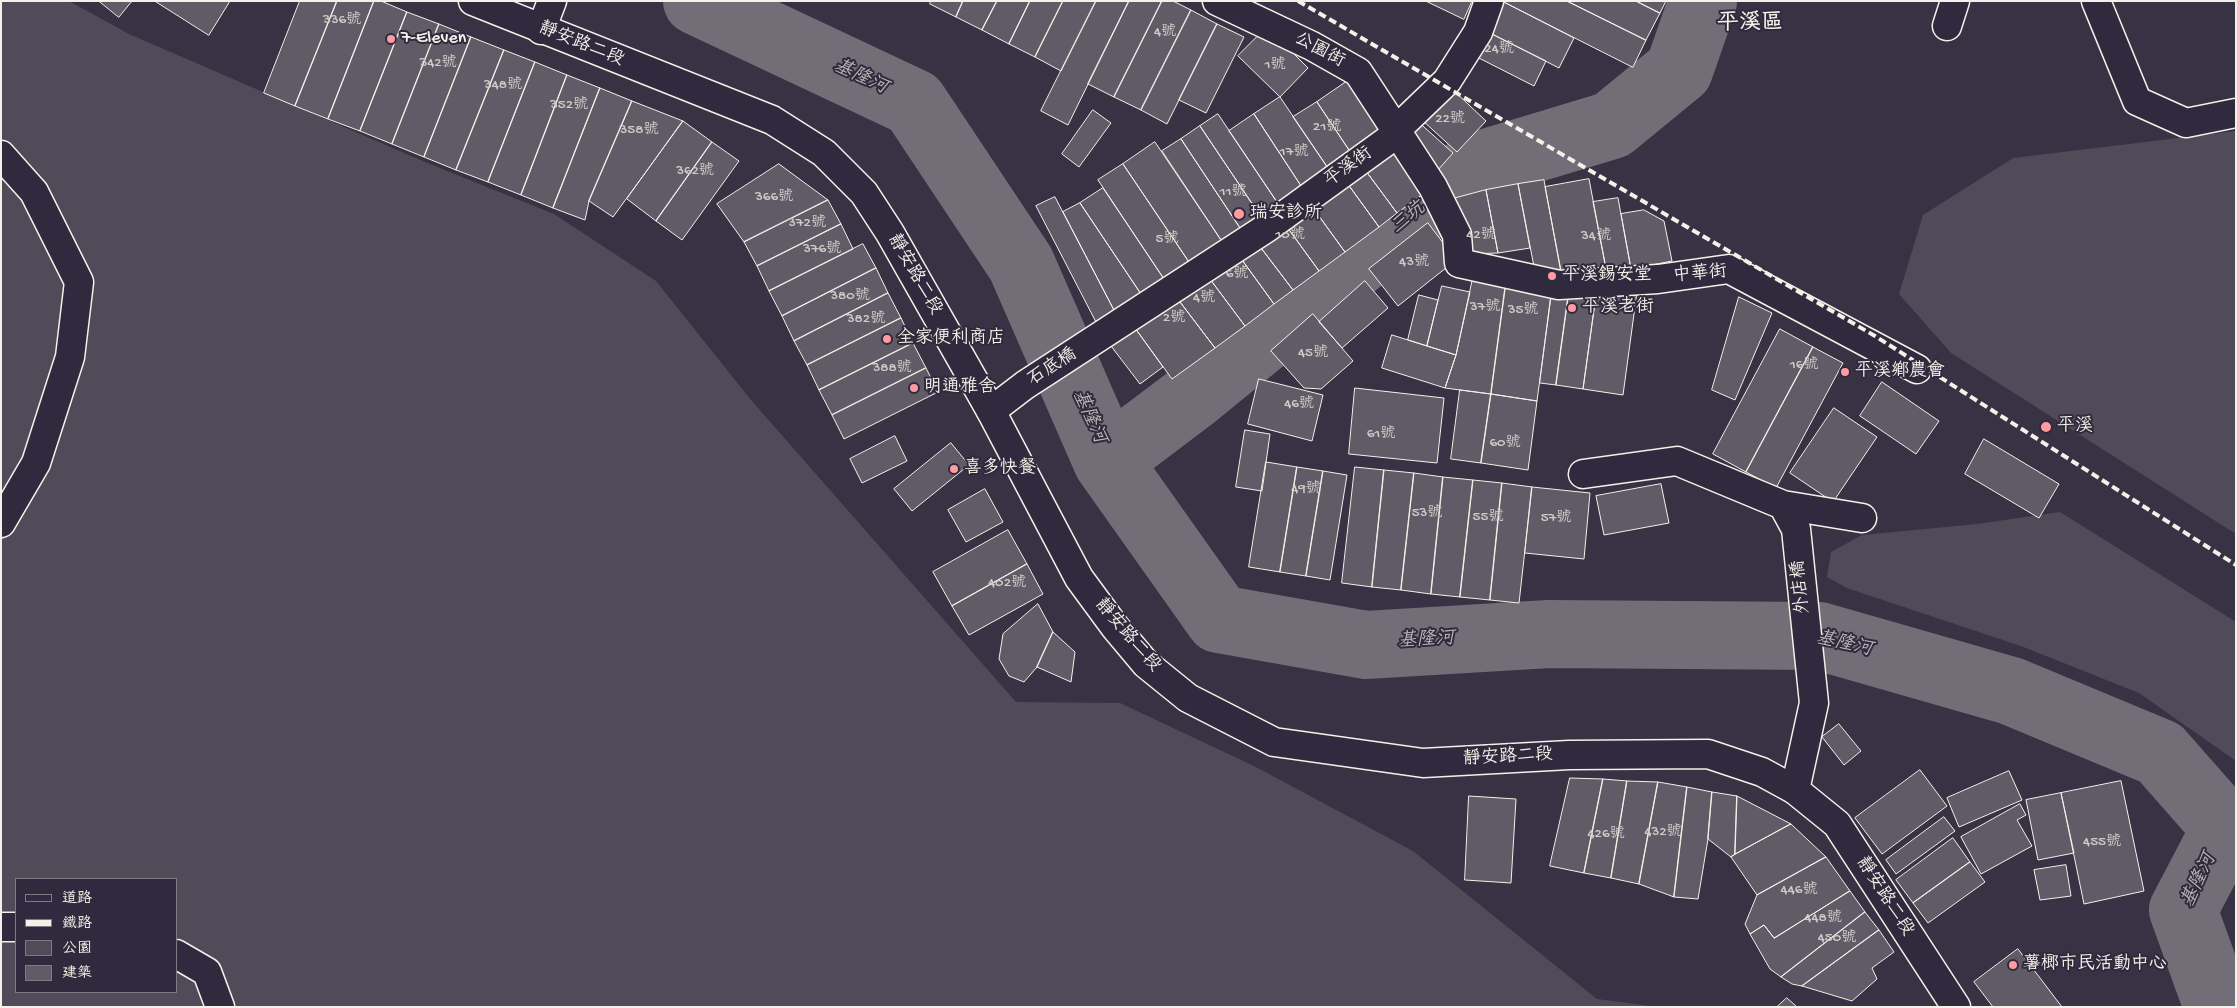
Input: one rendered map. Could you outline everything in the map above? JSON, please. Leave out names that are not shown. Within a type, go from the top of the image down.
[{"type":"main road","name":"靜安路二段","points":[[473,1],[772,120],[824,153],[864,193],[890,233],[991,411],[1079,578],[1114,627],[1146,664],[1188,698],[1274,742],[1423,763],[1569,754],[1708,754],[1762,772],[1796,790],[1837,824],[1956,1007]]},
{"type":"main road","points":[[542,30],[552,1]]},
{"type":"main road","name":"公園街","points":[[1217,1],[1312,46],[1358,72],[1395,131]]},
{"type":"main road","name":"平溪街","points":[[1116,328],[1268,227],[1391,138],[1395,131],[1447,81],[1478,32],[1489,1]]},
{"type":"main road","points":[[2096,1],[2137,101],[2186,123],[2236,113]]},
{"type":"main road","name":"中華街","points":[[1395,131],[1433,186],[1457,235],[1459,263],[1559,285],[1658,279],[1729,269],[1917,369]]},
{"type":"main road","points":[[1,155],[34,192],[79,282],[70,357],[39,454],[1,523]]},
{"type":"main road","name":"石底橋","points":[[991,411],[1025,385],[1116,328]]},
{"type":"main road","points":[[1584,474],[1677,461],[1783,505],[1862,518]]},
{"type":"main road","name":"外店橋","points":[[1783,505],[1796,528],[1814,704],[1796,790]]},
{"type":"main road","points":[[1,928],[15,927]]},
{"type":"main road","points":[[178,955],[207,972],[220,1007]]},
{"type":"green space","points":[[1,1],[69,1],[129,34],[425,162],[554,214],[656,281],[751,400],[1016,702],[1120,703],[1254,766],[1413,851],[1597,999],[1658,1007],[1,1007]]},
{"type":"green space","points":[[2236,131],[2236,534],[1951,353],[1899,294],[1923,215],[2013,158]]},
{"type":"green space","points":[[2060,512],[2236,622],[2236,761],[2139,693],[2021,646],[1847,588],[1827,577],[1831,552],[1862,535],[1977,524]]},
{"type":"building","points":[[99,1],[132,1],[119,17]]},
{"type":"building","points":[[155,1],[230,1],[209,35]]},
{"type":"building","points":[[300,1],[337,1],[295,106],[264,93]]},
{"type":"building","points":[[337,1],[374,1],[328,119],[295,106]]},
{"type":"building","points":[[374,1],[381,1],[407,12],[360,131],[328,119]]},
{"type":"building","points":[[931,1],[963,1],[956,17],[930,4]]},
{"type":"building","points":[[963,1],[997,1],[982,30],[956,17]]},
{"type":"building","points":[[997,1],[1030,1],[1009,44],[982,30]]},
{"type":"building","points":[[1030,1],[1063,1],[1035,57],[1009,44]]},
{"type":"building","points":[[1063,1],[1096,1],[1061,71],[1035,57]]},
{"type":"building","points":[[1096,1],[1129,1],[1068,125],[1041,111]]},
{"type":"building","points":[[1129,1],[1162,1],[1114,97],[1088,84]]},
{"type":"building","points":[[1162,1],[1173,1],[1191,10],[1141,110],[1114,97]]},
{"type":"building","points":[[1426,1],[1472,1],[1464,19]]},
{"type":"building","points":[[1502,1],[1567,1],[1646,40],[1633,67]]},
{"type":"building","points":[[1502,1],[1574,38],[1559,68],[1480,28]]},
{"type":"building","points":[[1567,1],[1636,1],[1660,13],[1646,40]]},
{"type":"building","points":[[1636,1],[1666,1],[1660,13]]},
{"type":"building","points":[[1191,10],[1217,24],[1167,124],[1141,110]]},
{"type":"building","points":[[407,12],[439,24],[392,144],[360,131]]},
{"type":"building","points":[[439,24],[471,37],[424,157],[392,144]]},
{"type":"building","points":[[1217,24],[1244,37],[1206,113],[1179,100]]},
{"type":"building","points":[[1267,27],[1308,68],[1280,97],[1238,56]]},
{"type":"building","points":[[1480,28],[1546,61],[1534,86],[1467,52]]},
{"type":"building","points":[[471,37],[504,50],[456,170],[424,157]]},
{"type":"building","points":[[504,50],[535,62],[488,182],[456,170]]},
{"type":"building","points":[[535,62],[567,75],[521,195],[488,182]]},
{"type":"building","points":[[567,75],[600,88],[553,208],[521,195]]},
{"type":"building","points":[[1352,78],[1390,135],[1355,159],[1317,102]]},
{"type":"building","points":[[600,88],[632,101],[589,201],[585,220],[553,208]]},
{"type":"building","points":[[1451,88],[1486,121],[1457,152],[1422,120]]},
{"type":"building","points":[[1280,97],[1332,174],[1305,192],[1254,114]]},
{"type":"building","points":[[632,101],[683,121],[613,217],[589,201]]},
{"type":"building","points":[[1317,102],[1355,159],[1332,174],[1293,117]]},
{"type":"building","points":[[1093,110],[1111,123],[1079,167],[1062,154]]},
{"type":"building","points":[[1218,114],[1281,208],[1263,220],[1200,126]]},
{"type":"building","points":[[1254,114],[1305,192],[1281,208],[1229,131]]},
{"type":"building","points":[[1414,118],[1453,153],[1437,171],[1404,130]]},
{"type":"building","points":[[683,121],[712,142],[656,221],[627,199]]},
{"type":"building","points":[[1200,126],[1263,220],[1246,237],[1181,139]]},
{"type":"building","points":[[1181,139],[1246,237],[1227,249],[1162,151]]},
{"type":"building","points":[[712,142],[739,161],[682,240],[656,221]]},
{"type":"building","points":[[1155,142],[1227,249],[1195,271],[1123,164]]},
{"type":"building","points":[[1386,143],[1423,194],[1397,213],[1360,163]]},
{"type":"building","points":[[1360,163],[1397,213],[1379,227],[1342,176]]},
{"type":"building","points":[[779,164],[828,200],[744,242],[717,204]]},
{"type":"building","points":[[1123,164],[1195,271],[1170,288],[1098,180]]},
{"type":"building","points":[[1342,176],[1379,227],[1345,252],[1308,201]]},
{"type":"building","points":[[1589,179],[1607,274],[1563,281],[1545,187]]},
{"type":"building","points":[[1544,180],[1561,273],[1536,277],[1518,184]]},
{"type":"building","points":[[1518,184],[1530,248],[1498,253],[1486,190]]},
{"type":"building","points":[[1103,188],[1170,288],[1147,303],[1080,203]]},
{"type":"building","points":[[1486,190],[1498,253],[1468,254],[1445,201]]},
{"type":"building","points":[[1055,197],[1116,314],[1097,324],[1036,206]]},
{"type":"building","points":[[1618,198],[1631,269],[1607,274],[1593,202]]},
{"type":"building","points":[[828,200],[841,224],[757,266],[744,242]]},
{"type":"building","points":[[1308,201],[1345,252],[1319,271],[1282,220]]},
{"type":"building","points":[[1080,203],[1147,303],[1116,314],[1063,212]]},
{"type":"building","points":[[1644,210],[1664,221],[1672,261],[1631,269],[1621,214]]},
{"type":"building","points":[[1282,220],[1319,271],[1293,290],[1255,240]]},
{"type":"building","points":[[1428,223],[1456,260],[1398,306],[1369,269]]},
{"type":"building","points":[[841,224],[853,249],[769,291],[757,266]]},
{"type":"building","points":[[1255,240],[1293,290],[1274,304],[1237,253]]},
{"type":"building","points":[[863,244],[876,268],[782,316],[769,291]]},
{"type":"building","points":[[1237,253],[1274,304],[1245,326],[1207,275]]},
{"type":"building","points":[[876,268],[888,293],[794,341],[782,316]]},
{"type":"building","points":[[1207,275],[1245,326],[1215,348],[1177,298]]},
{"type":"building","points":[[1473,278],[1506,282],[1491,394],[1445,388],[1456,355]]},
{"type":"building","points":[[1365,281],[1388,308],[1342,348],[1319,322]]},
{"type":"building","points":[[1506,282],[1552,289],[1537,401],[1491,394]]},
{"type":"building","points":[[1442,286],[1470,292],[1456,355],[1427,346]]},
{"type":"building","points":[[1552,289],[1569,291],[1556,385],[1540,383]]},
{"type":"building","points":[[1569,291],[1596,295],[1583,389],[1556,385]]},
{"type":"building","points":[[1637,292],[1623,395],[1583,389],[1596,295]]},
{"type":"building","points":[[888,293],[901,318],[807,365],[794,341]]},
{"type":"building","points":[[1419,295],[1438,300],[1427,346],[1408,340]]},
{"type":"building","points":[[1739,297],[1772,313],[1735,400],[1712,390]]},
{"type":"building","points":[[1177,298],[1215,348],[1172,379],[1135,328]]},
{"type":"building","points":[[1313,314],[1353,361],[1321,389],[1304,388],[1271,351]]},
{"type":"building","points":[[901,318],[913,343],[819,390],[807,365]]},
{"type":"building","points":[[1135,328],[1163,367],[1140,384],[1111,346]]},
{"type":"building","points":[[1780,329],[1813,347],[1746,472],[1713,454]]},
{"type":"building","points":[[1392,335],[1456,355],[1445,388],[1382,368]]},
{"type":"building","points":[[913,343],[926,368],[832,415],[819,390]]},
{"type":"building","points":[[1813,347],[1843,363],[1776,488],[1746,472]]},
{"type":"building","points":[[926,368],[938,392],[844,439],[832,415]]},
{"type":"building","points":[[1259,379],[1323,395],[1312,441],[1248,424]]},
{"type":"building","points":[[1882,382],[1939,421],[1916,454],[1860,416]]},
{"type":"building","points":[[1355,388],[1444,398],[1437,463],[1349,454]]},
{"type":"building","points":[[1460,390],[1491,394],[1481,463],[1451,459]]},
{"type":"building","points":[[1491,394],[1537,401],[1528,470],[1481,463]]},
{"type":"building","points":[[1834,408],[1877,437],[1833,502],[1790,473]]},
{"type":"building","points":[[1245,430],[1270,434],[1262,491],[1236,487]]},
{"type":"building","points":[[895,436],[907,461],[862,483],[850,459]]},
{"type":"building","name":"平溪","points":[[1984,439],[2059,484],[2039,518],[1965,474]]},
{"type":"building","points":[[951,443],[969,465],[912,511],[894,489]]},
{"type":"building","points":[[1266,462],[1297,467],[1280,572],[1249,567]]},
{"type":"building","points":[[1297,467],[1323,471],[1306,576],[1280,572]]},
{"type":"building","points":[[1355,467],[1384,470],[1372,587],[1342,583]]},
{"type":"building","points":[[1384,470],[1414,473],[1401,590],[1372,587]]},
{"type":"building","points":[[1323,471],[1347,475],[1330,580],[1306,576]]},
{"type":"building","points":[[1414,473],[1443,477],[1431,594],[1401,590]]},
{"type":"building","points":[[1443,477],[1473,480],[1460,597],[1431,594]]},
{"type":"building","points":[[1473,480],[1502,483],[1490,600],[1460,597]]},
{"type":"building","points":[[1502,483],[1532,487],[1519,603],[1490,600]]},
{"type":"building","points":[[1661,484],[1669,523],[1604,535],[1596,496]]},
{"type":"building","points":[[1532,487],[1590,493],[1584,559],[1525,553]]},
{"type":"building","points":[[985,489],[1003,522],[966,542],[948,510]]},
{"type":"building","points":[[1008,530],[1027,564],[952,606],[933,572]]},
{"type":"building","points":[[1027,564],[1043,594],[969,635],[952,606]]},
{"type":"building","points":[[1038,604],[1053,632],[1037,667],[1024,682],[1009,676],[999,659],[1003,634]]},
{"type":"building","points":[[1053,632],[1075,652],[1071,682],[1037,667]]},
{"type":"building","points":[[1839,724],[1861,751],[1844,765],[1822,737]]},
{"type":"building","points":[[1920,770],[1947,806],[1882,854],[1855,818]]},
{"type":"building","points":[[2009,771],[2022,800],[1959,827],[1947,798]]},
{"type":"building","points":[[1570,778],[1603,779],[1584,873],[1550,866]]},
{"type":"building","points":[[1603,779],[1627,781],[1611,878],[1584,873]]},
{"type":"building","points":[[1627,781],[1658,782],[1639,884],[1611,878]]},
{"type":"building","points":[[2121,781],[2144,891],[2084,904],[2061,793]]},
{"type":"building","points":[[1658,782],[1687,787],[1674,897],[1639,884]]},
{"type":"building","points":[[1687,787],[1712,792],[1708,839],[1698,899],[1674,897]]},
{"type":"building","points":[[1712,792],[1737,796],[1735,854],[1731,857],[1708,839]]},
{"type":"building","points":[[2061,793],[2074,853],[2038,860],[2026,800]]},
{"type":"building","points":[[1469,796],[1516,799],[1511,883],[1465,880]]},
{"type":"building","points":[[1737,796],[1791,824],[1735,854]]},
{"type":"building","points":[[2020,804],[2026,815],[2017,820],[2032,846],[1981,874],[1961,837]]},
{"type":"building","points":[[1944,817],[1955,831],[1896,874],[1886,860]]},
{"type":"building","points":[[1791,824],[1826,857],[1757,895],[1731,857]]},
{"type":"building","points":[[1953,838],[1970,862],[1913,903],[1896,880]]},
{"type":"building","points":[[1826,857],[1850,891],[1774,938],[1764,925],[1750,934],[1745,924],[1757,895]]},
{"type":"building","points":[[1970,862],[1985,882],[1928,923],[1913,903]]},
{"type":"building","points":[[2066,865],[2071,896],[2040,900],[2034,870]]},
{"type":"building","points":[[1850,891],[1865,912],[1781,977],[1770,969],[1750,934],[1764,925],[1774,938]]},
{"type":"building","points":[[1865,912],[1879,930],[1802,986],[1792,984],[1781,977]]},
{"type":"building","points":[[1879,930],[1894,952],[1872,968],[1877,979],[1852,1001],[1802,986]]},
{"type":"building","name":"薯榔市民活動中心","points":[[2018,949],[2062,1007],[1993,1007],[1974,982]]},
{"type":"building","points":[[1787,998],[1797,1007],[1777,1007]]},
{"type":"waterway","name":"基隆河","points":[[697,1],[914,103],[1021,264],[1107,461],[1219,619],[1366,645],[1549,634],[1819,636],[2011,691],[2160,753],[2226,828],[2183,910],[2218,1007]]},
{"type":"waterway","name":"三坑","points":[[1107,461],[1193,396],[1473,167],[1612,125],[1679,70],[1703,1]]},
{"type":"railway","points":[[1298,1],[1875,336],[2236,565]]},
{"type":"place","name":"7-Eleven","points":[[391,39]]},
{"type":"place","name":"瑞安診所","points":[[1239,214]]},
{"type":"place","name":"平溪錫安堂","points":[[1552,276]]},
{"type":"place","name":"平溪老街","points":[[1572,308]]},
{"type":"place","name":"全家便利商店","points":[[887,339]]},
{"type":"place","name":"平溪鄉農會","points":[[1845,372]]},
{"type":"place","name":"明通雅舍","points":[[914,388]]},
{"type":"place","name":"平溪","points":[[2046,427]]},
{"type":"place","name":"喜多快餐","points":[[954,469]]},
{"type":"place","name":"薯榔市民活動中心","points":[[2013,965]]},
{"type":"district","name":"平溪區","points":[[1750,25]]}]
